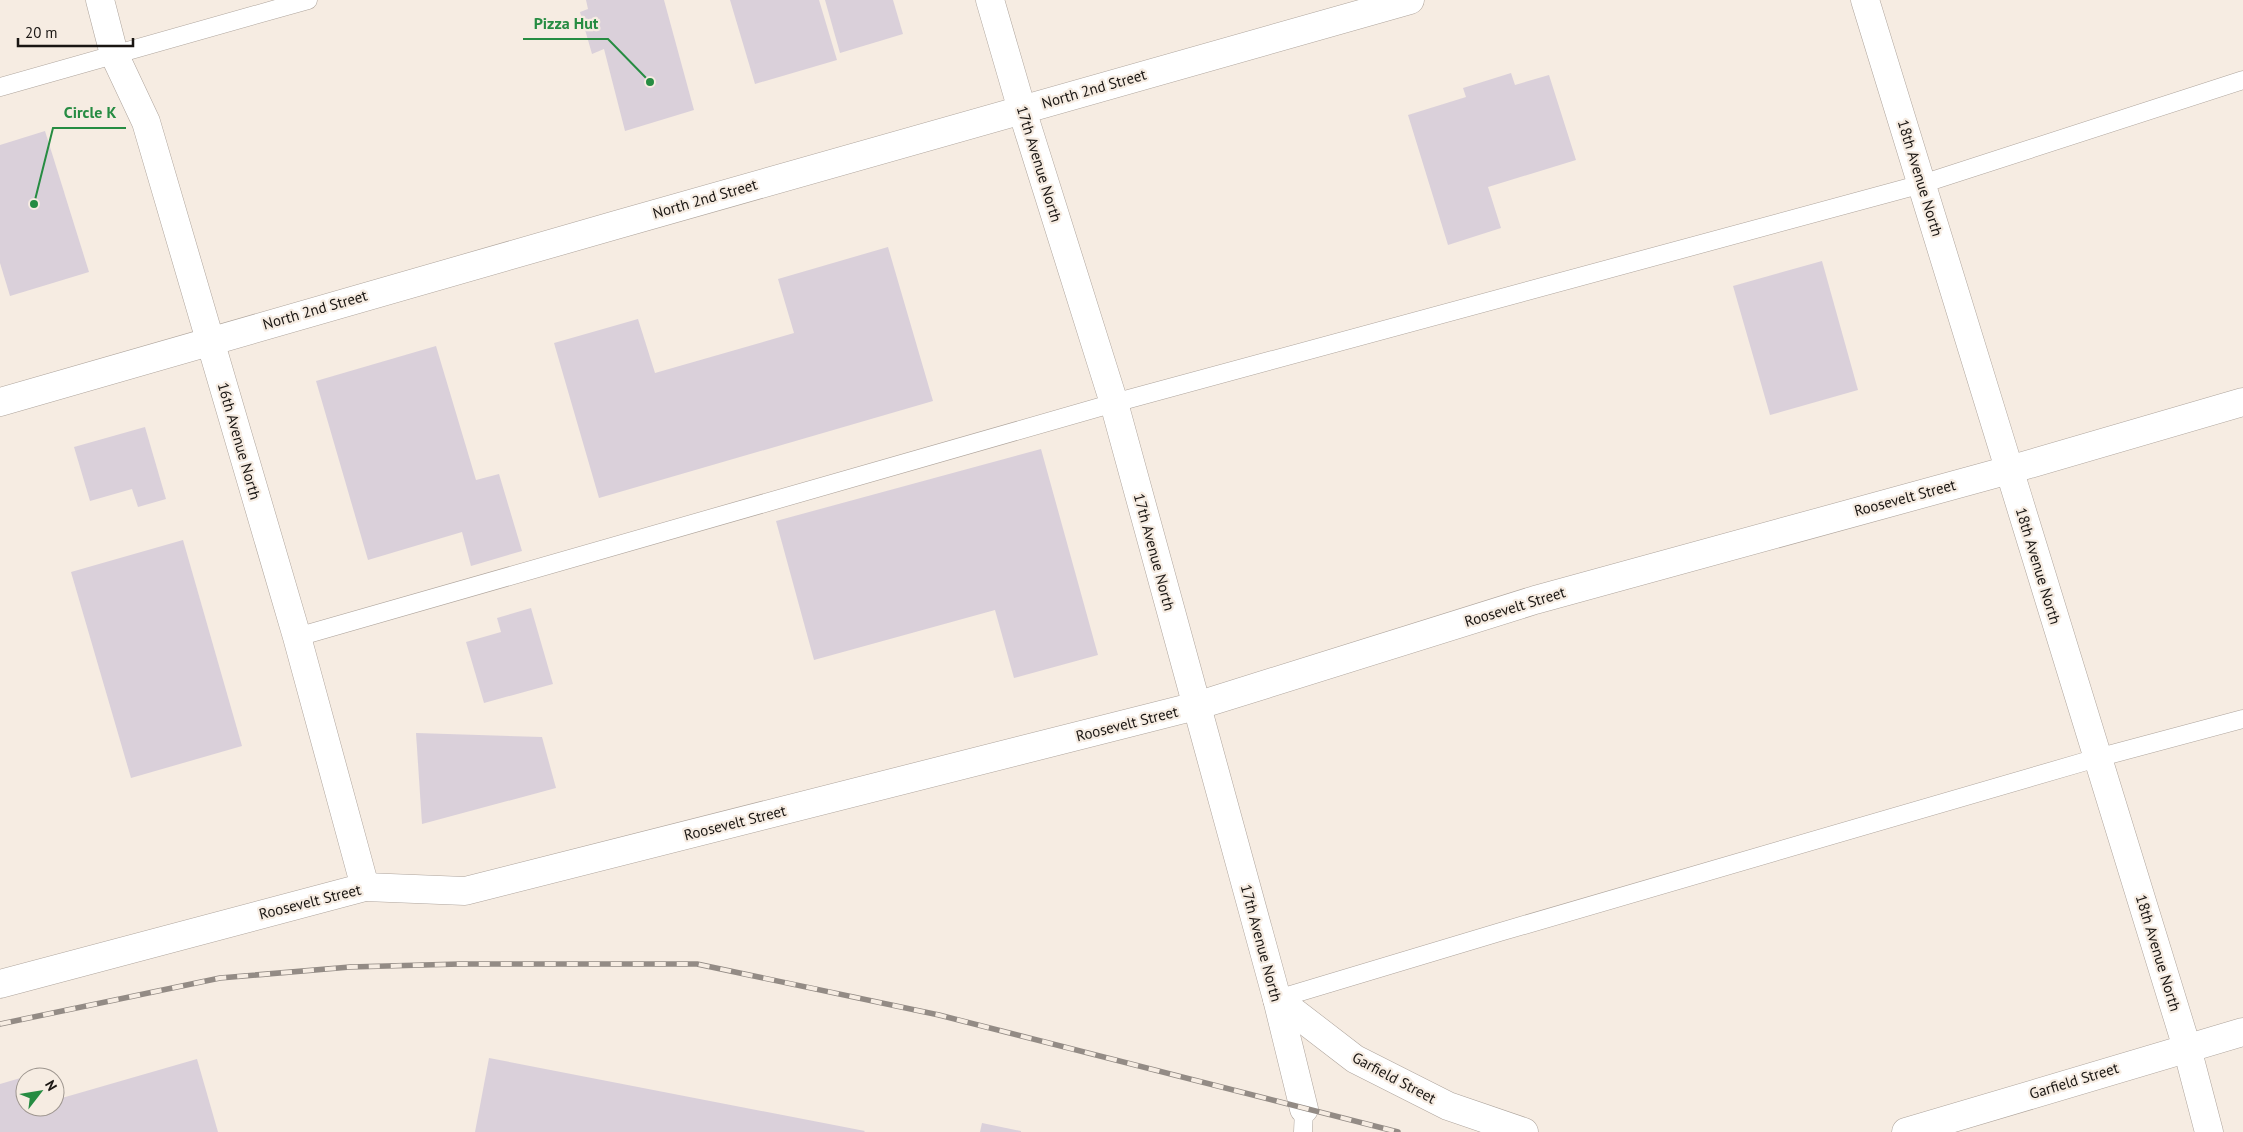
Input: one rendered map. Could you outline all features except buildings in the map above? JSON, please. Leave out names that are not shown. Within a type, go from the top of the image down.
[{"type":"street","name":"16th Avenue North","points":[[100,0],[114,54],[146,122],[297,638],[365,887]]},
{"type":"street","name":"17th Avenue North","points":[[990,0],[1022,110],[1114,403],[1277,999],[1304,1120]]},
{"type":"street","name":"North 2nd Street","points":[[0,402],[210,340],[1410,0]]},
{"type":"street","name":"18th Avenue North","points":[[1865,0],[2187,1048],[2209,1132]]},
{"type":"street","name":"Roosevelt Street","points":[[0,984],[365,887],[465,891],[1196,706],[1535,600],[2009,470],[2243,402]]},
{"type":"street","name":"Garfield Street","points":[[1277,999],[1355,1058],[1448,1106],[1524,1132]]},
{"type":"street","name":"Garfield Street","points":[[1906,1132],[2243,1032]]},
{"type":"lane","points":[[0,86],[308,0]]},
{"type":"lane","points":[[297,638],[1114,403],[1922,184],[2243,80]]},
{"type":"lane","points":[[1277,999],[2097,758],[2243,719]]},
{"type":"railway","points":[[0,1024],[220,978],[350,967],[460,964],[697,964],[939,1015],[1398,1132]]},
{"type":"place","name":"Pizza Hut","points":[[650,82]]},
{"type":"place","name":"Circle K","points":[[34,204]]}]
